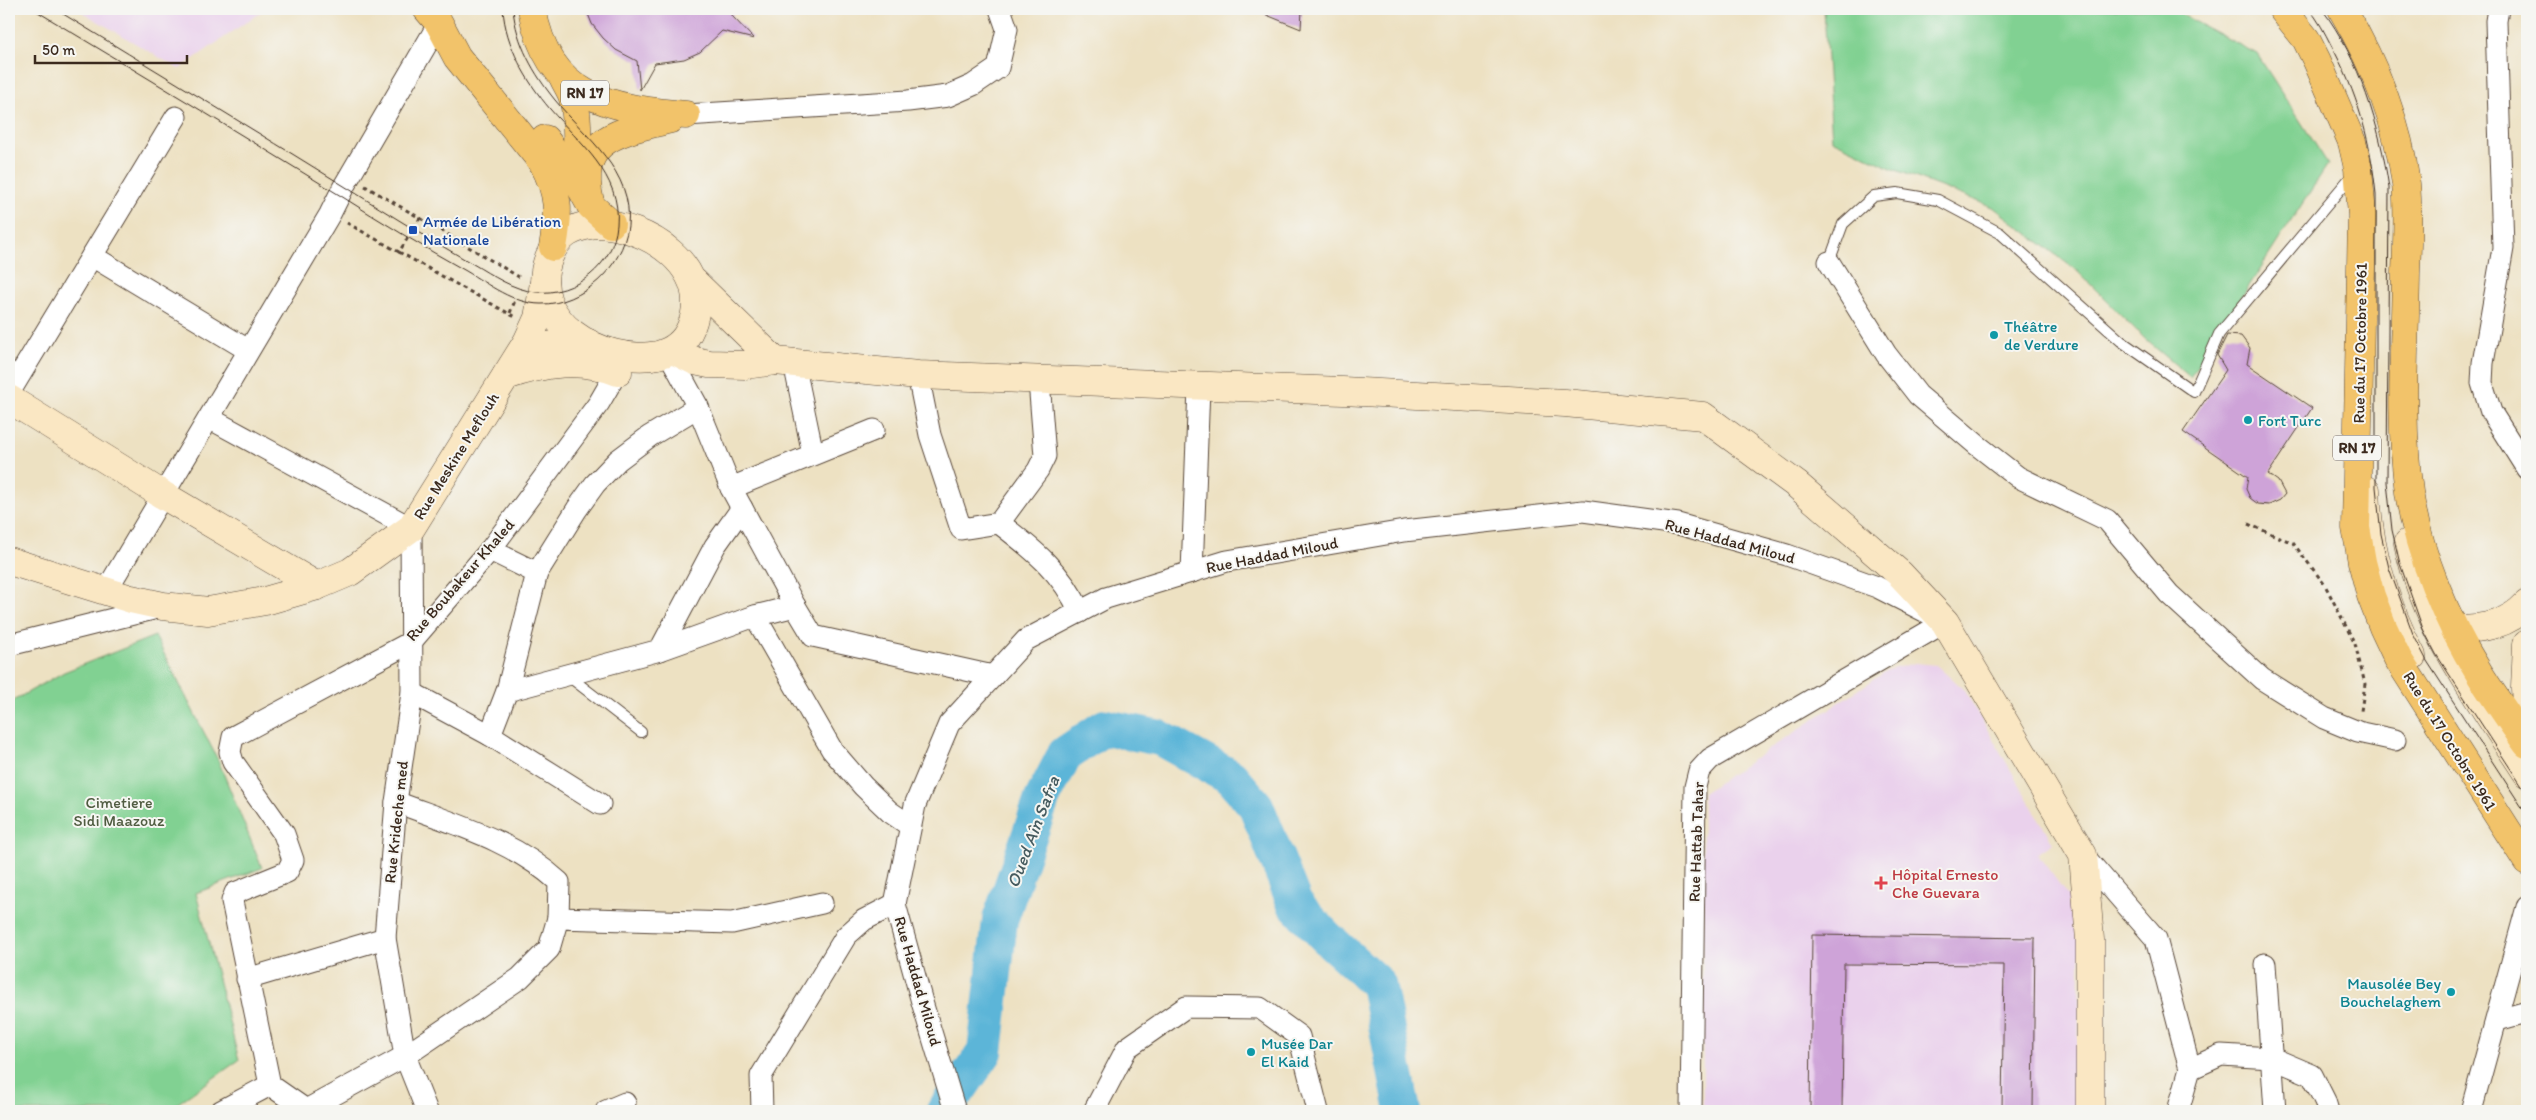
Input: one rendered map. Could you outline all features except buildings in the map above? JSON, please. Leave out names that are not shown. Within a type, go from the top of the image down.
[{"type":"main road","name":"RN 17","points":[[532,9],[541,46],[563,77],[583,92],[603,101],[652,112],[686,115]]},
{"type":"main road","name":"Rue du 17 Octobre 1961","points":[[2282,9],[2306,39],[2317,61],[2352,142],[2358,168],[2362,215],[2360,373],[2355,484],[2356,528],[2362,562],[2383,627],[2417,691],[2527,861]]},
{"type":"main road","name":"RN 17","points":[[2342,9],[2377,76],[2399,144],[2406,184],[2407,228],[2403,435],[2409,493],[2418,535],[2455,629],[2478,673],[2527,744]]},
{"type":"main road","points":[[438,13],[469,45],[594,205],[662,246],[684,267],[694,282],[785,362]]},
{"type":"main road","points":[[438,13],[457,57],[543,163],[551,178],[558,207],[553,247]]},
{"type":"main road","points":[[563,77],[573,96],[576,110],[577,168],[594,205]]},
{"type":"main road","points":[[553,247],[562,236],[572,229],[595,224],[594,205],[586,176],[593,156],[607,138],[618,133],[686,115]]},
{"type":"main road","name":"Rue Meskine Meflouh","points":[[9,561],[106,591],[163,606],[208,611],[265,601],[317,586],[350,572],[411,528],[506,376],[533,330],[531,282],[553,247]]},
{"type":"main road","points":[[531,282],[568,332],[622,364]]},
{"type":"main road","points":[[506,376],[535,367],[578,362],[622,364],[671,351],[684,340],[694,319],[697,294],[694,282]]},
{"type":"main road","name":"Rue Meskine Meflouh","points":[[506,376],[530,354],[545,346],[560,342],[588,343]]},
{"type":"main road","points":[[671,351],[695,361],[709,364],[745,365],[785,362],[918,375],[1343,391],[1565,403],[1703,416],[1797,485],[1900,574],[1945,622],[2083,855],[2090,940],[2090,1111]]},
{"type":"main road","points":[[2360,373],[2366,504],[2372,542],[2383,587],[2402,638],[2418,668],[2527,837]]},
{"type":"main road","points":[[11,384],[163,495],[317,586]]},
{"type":"main road","points":[[2403,435],[2401,500],[2404,522],[2420,586],[2446,648],[2527,773]]},
{"type":"main road","points":[[2455,629],[2479,629],[2501,623],[2521,611],[2527,604]]},
{"type":"main road","points":[[2527,644],[2525,688],[2527,722]]},
{"type":"street","points":[[686,115],[908,101],[948,96],[973,85],[998,68],[1007,29],[1000,9]]},
{"type":"street","points":[[2498,9],[2496,21],[2503,248],[2483,363],[2482,383],[2491,412],[2527,468]]},
{"type":"street","points":[[106,591],[330,214],[438,13]]},
{"type":"street","points":[[11,384],[92,256],[176,117]]},
{"type":"street","points":[[92,256],[248,350]]},
{"type":"street","points":[[1829,262],[1886,354],[1918,395],[2018,477],[2080,505],[2107,520],[2169,594],[2262,679],[2324,718],[2358,732],[2395,740]]},
{"type":"street","points":[[671,351],[698,407],[731,488],[813,636],[993,676]]},
{"type":"street","points":[[785,362],[813,454]]},
{"type":"street","name":"Rue Boubakeur Khaled","points":[[246,979],[232,901],[236,893],[287,872],[293,860],[284,834],[233,762],[230,752],[233,737],[410,642],[490,550],[599,402],[622,364]]},
{"type":"street","points":[[918,375],[930,435],[961,529],[999,522],[1038,470],[1046,456],[1038,381]]},
{"type":"street","points":[[1192,572],[1200,386]]},
{"type":"street","points":[[490,736],[507,690],[537,573],[595,484],[618,460],[650,436],[698,407]]},
{"type":"street","points":[[209,418],[411,528]]},
{"type":"street","points":[[731,488],[874,430]]},
{"type":"street","points":[[660,650],[715,546],[742,508]]},
{"type":"street","name":"Rue Haddad Miloud","points":[[955,1111],[895,904],[909,825],[915,805],[950,724],[1026,640],[1106,598],[1227,561],[1404,531],[1583,511],[1678,524],[1787,555],[1877,587],[1945,622]]},
{"type":"street","points":[[999,522],[1037,552],[1069,588],[1080,612]]},
{"type":"street","name":"Rue Krideche med","points":[[411,528],[410,642],[412,693],[396,802],[385,938],[405,1056],[427,1111]]},
{"type":"street","points":[[490,550],[537,573]]},
{"type":"street","points":[[9,646],[163,606]]},
{"type":"street","points":[[507,690],[660,650],[755,616],[795,606]]},
{"type":"street","points":[[755,616],[832,750],[863,786],[890,812],[909,825]]},
{"type":"street","name":"Rue Hattab Tahar","points":[[1691,1111],[1695,786],[1700,771],[1710,759],[1945,622]]},
{"type":"street","points":[[412,693],[490,736],[600,804]]},
{"type":"street","points":[[385,938],[246,979],[270,1085],[307,1111],[405,1056],[520,978],[549,949],[558,918],[559,882],[538,863],[506,844],[396,802]]},
{"type":"street","points":[[2083,855],[2156,939],[2190,1069],[2178,1111]]},
{"type":"street","points":[[558,918],[732,923],[822,903]]},
{"type":"street","points":[[762,1111],[761,1076],[846,936],[864,920],[895,904]]},
{"type":"street","points":[[2471,1111],[2498,1020],[2527,907]]},
{"type":"street","points":[[2265,964],[2275,1111]]},
{"type":"street","points":[[1094,1111],[1127,1048],[1186,1007],[1195,1007],[1260,1008],[1299,1036],[1318,1111]]},
{"type":"street","points":[[2498,1020],[2527,1012]]},
{"type":"street","points":[[2190,1069],[2221,1055],[2272,1058],[2312,1075],[2328,1111]]},
{"type":"street","points":[[221,1111],[270,1085]]},
{"type":"lane","points":[[1829,262],[1843,224],[1874,196],[1897,194],[1938,200],[2000,233],[2122,341],[2194,392],[2219,334],[2358,168]]},
{"type":"lane","points":[[567,675],[641,732]]},
{"type":"path","points":[[350,177],[531,282]]},
{"type":"path","points":[[330,214],[510,313],[533,330]]},
{"type":"path","points":[[399,252],[420,218]]},
{"type":"path","points":[[510,313],[516,293]]},
{"type":"path","points":[[2248,524],[2293,543],[2325,585],[2355,644],[2365,684],[2358,732]]},
{"type":"shaded area","points":[[77,9],[265,9],[179,69]]},
{"type":"shaded area","name":"Hôpital Ernesto Che Guevara","points":[[1915,663],[1936,665],[1965,691],[2053,843],[2037,854],[2081,913],[2077,1111],[1703,1111],[1703,793],[1888,670]]},
{"type":"green space","points":[[2171,9],[2257,54],[2328,164],[2190,377],[2144,338],[2077,271],[1993,207],[1891,168],[1832,140],[1824,10]]},
{"type":"green space","name":"Cimetiere Sidi Maazouz","points":[[155,636],[218,760],[262,868],[196,893],[239,1060],[167,1111],[9,1111],[9,703],[64,672]]},
{"type":"waterway","name":"Oued Aîn Safra","points":[[944,1111],[985,1052],[1000,920],[1042,799],[1065,754],[1105,727],[1160,738],[1231,777],[1256,806],[1295,904],[1326,937],[1378,984],[1403,1111]]},
{"type":"tram line","points":[[33,9],[492,287],[521,301],[541,304],[556,303],[585,291],[609,269],[625,241],[628,226],[628,206],[616,172],[593,142],[555,100],[533,69],[522,46],[513,9]]},
{"type":"tram line","points":[[55,9],[495,277],[527,291],[551,292],[565,289],[578,283],[600,265],[609,253],[614,240],[617,225],[617,207],[606,175],[585,147],[550,109],[526,75],[508,36],[503,9]]},
{"type":"tram line","points":[[2309,9],[2324,31],[2348,81],[2361,117],[2374,175],[2376,195],[2376,487],[2381,534],[2389,568],[2413,634],[2427,661],[2527,815]]},
{"type":"tram line","points":[[2322,9],[2358,72],[2374,118],[2389,188],[2387,482],[2392,530],[2400,564],[2423,629],[2436,654],[2527,794]]},
{"type":"place","name":"Armée de Libération Nationale","points":[[413,230]]},
{"type":"place","name":"Théâtre de Verdure","points":[[1994,335]]},
{"type":"place","name":"Fort Turc","points":[[2248,420]]},
{"type":"place","name":"Hôpital Ernesto Che Guevara","points":[[1881,883]]},
{"type":"place","name":"Mausolée Bey Bouchelaghem","points":[[2451,992]]},
{"type":"place","name":"Musée Dar El Kaid","points":[[1251,1052]]}]
